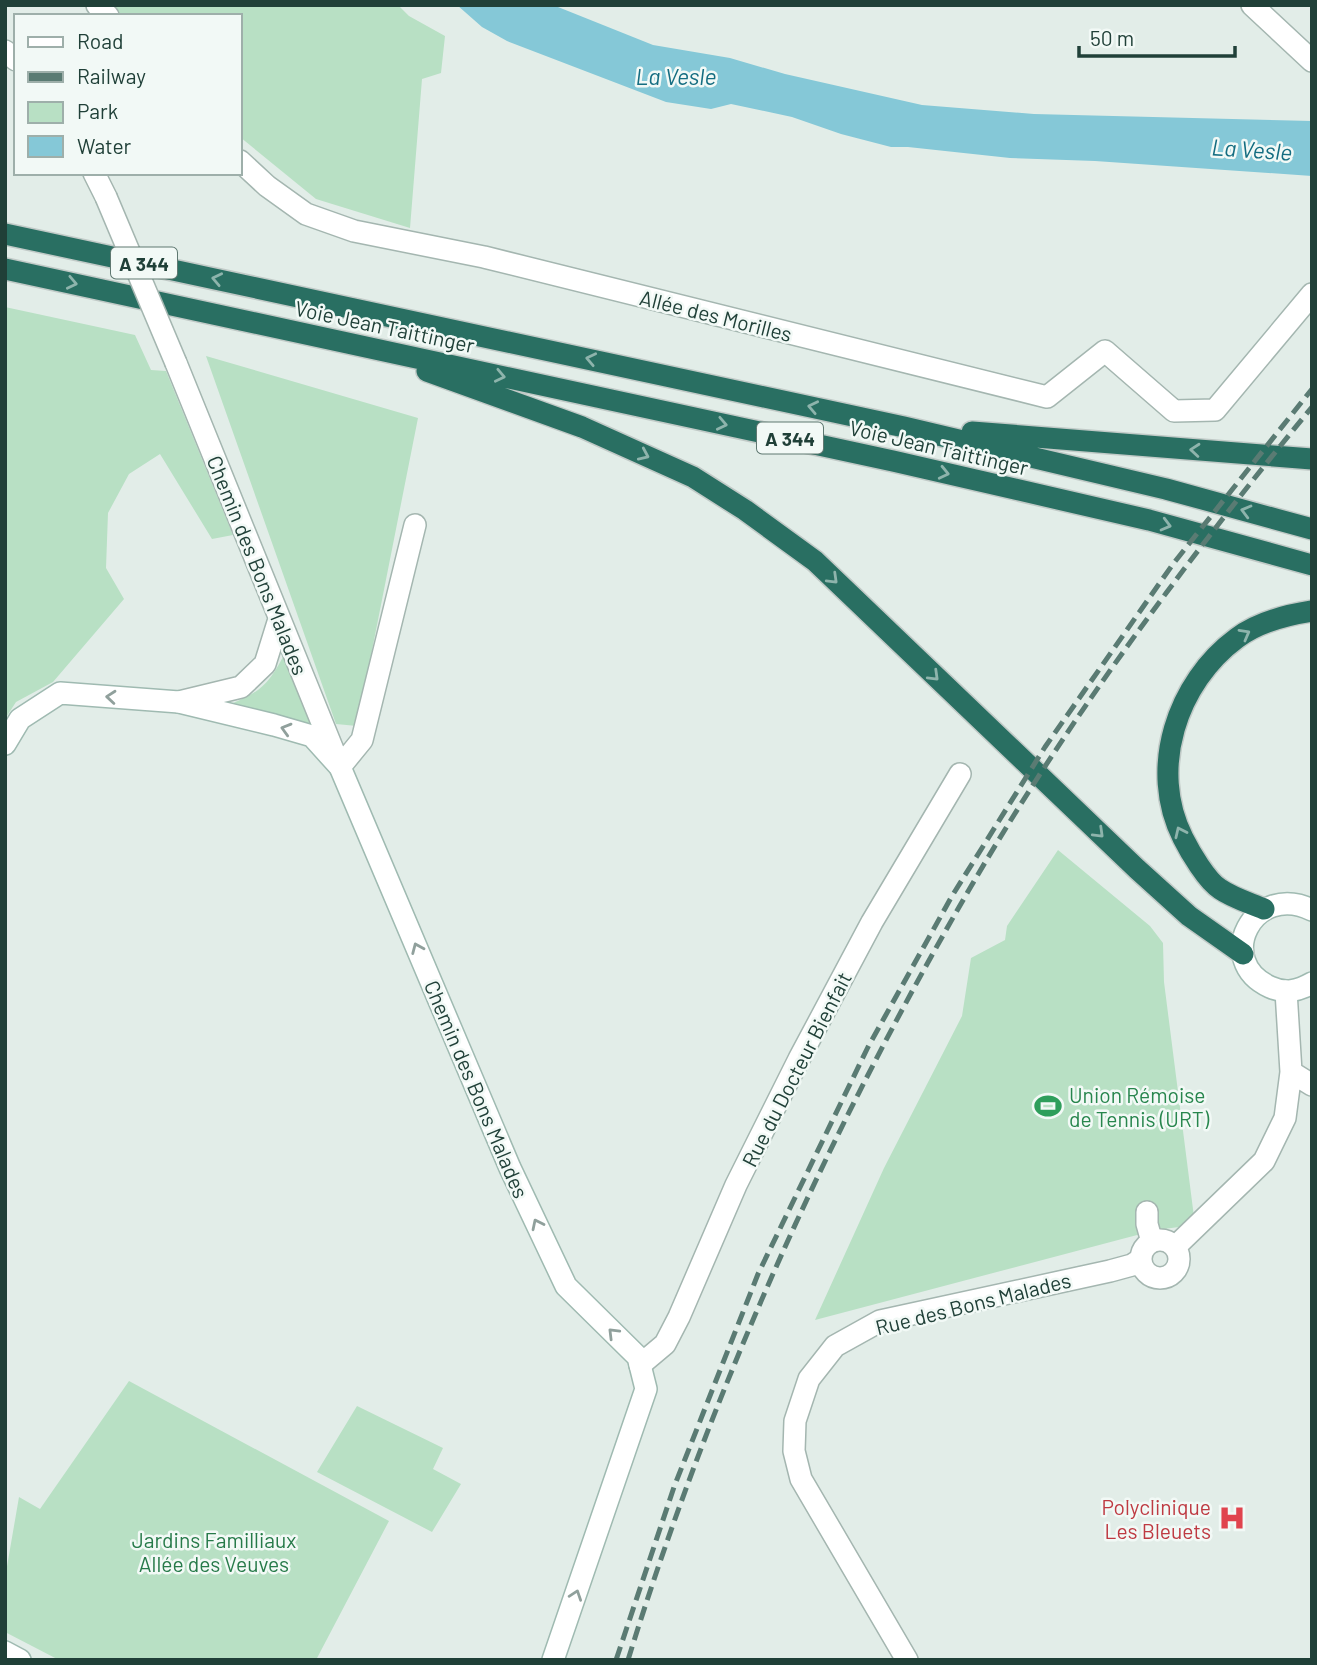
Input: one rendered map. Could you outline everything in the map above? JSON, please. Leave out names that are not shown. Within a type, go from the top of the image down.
[{"type":"highway","name":"Voie Jean Taittinger","points":[[5,234],[904,427],[1166,489],[1312,529]]},
{"type":"highway","name":"Voie Jean Taittinger","points":[[5,269],[893,461],[1149,520],[1312,565]]},
{"type":"highway","points":[[347,343],[582,427],[694,477],[745,510],[815,561],[1136,869],[1189,916],[1243,954]]},
{"type":"highway","points":[[904,427],[1312,459]]},
{"type":"highway","points":[[1264,909],[1218,888],[1190,853],[1175,823],[1167,775],[1169,748],[1185,699],[1197,678],[1216,655],[1239,636],[1283,615],[1312,611]]},
{"type":"street","points":[[1252,5],[1312,61]]},
{"type":"street","name":"Allée des Morilles","points":[[242,163],[267,186],[306,214],[354,231],[484,257],[1047,397],[1105,351],[1174,411],[1215,410],[1312,294]]},
{"type":"street","name":"Chemin des Bons Malades","points":[[95,175],[176,363],[340,767],[510,1168],[566,1286],[638,1357],[646,1389],[554,1660]]},
{"type":"street","points":[[340,767],[362,740],[415,525]]},
{"type":"street","points":[[5,744],[20,719],[60,693],[179,702],[241,687],[265,664],[279,619]]},
{"type":"street","name":"Chemin des Bons Malades","points":[[179,702],[312,736],[340,767]]},
{"type":"street","name":"Rue du Docteur Bienfait","points":[[640,1365],[665,1344],[736,1185],[799,1059],[872,922],[960,774]]},
{"type":"street","points":[[1312,910],[1299,904],[1283,903],[1264,909],[1254,916],[1242,941],[1249,971],[1259,982],[1277,991],[1301,990],[1312,983]]},
{"type":"street","points":[[1147,1212],[1142,1265],[1150,1275],[1169,1276],[1179,1261],[1175,1247],[1264,1161],[1285,1118],[1291,1072],[1286,991]]},
{"type":"street","points":[[1291,1072],[1312,1084]]},
{"type":"street","name":"Rue des Bons Malades","points":[[907,1660],[801,1479],[794,1451],[795,1421],[809,1379],[835,1346],[880,1321],[1142,1255],[1167,1241],[1175,1247]]},
{"type":"street","points":[[5,1652],[20,1660]]},
{"type":"green space","points":[[106,5],[398,5],[409,16],[445,36],[441,73],[422,79],[410,228],[316,199],[242,139],[242,14],[114,14]]},
{"type":"green space","points":[[5,307],[135,335],[151,370],[166,371],[233,535],[212,539],[160,454],[129,474],[108,513],[106,568],[124,599],[53,682],[16,702],[5,719]]},
{"type":"green space","points":[[206,356],[418,418],[357,726],[336,724]]},
{"type":"green space","points":[[284,655],[314,728],[226,706],[247,697],[267,682]]},
{"type":"green space","name":"Union Rémoise de Tennis (URT)","points":[[1058,850],[1150,926],[1163,943],[1164,982],[1194,1217],[1179,1227],[1156,1230],[815,1320],[884,1168],[962,1016],[971,958],[1005,940],[1007,926]]},
{"type":"green space","name":"Jardins Familliaux Allée des Veuves","points":[[129,1381],[389,1521],[316,1660],[59,1660],[5,1632],[5,1578],[19,1497],[40,1509]]},
{"type":"green space","points":[[357,1406],[443,1448],[433,1469],[461,1484],[432,1532],[317,1472]]},
{"type":"water","name":"La Vesle","points":[[457,5],[553,5],[653,45],[730,58],[785,74],[922,105],[1034,114],[1312,121],[1312,176],[1010,158],[891,147],[792,117],[731,104],[711,109],[666,102],[507,41],[482,27]]},
{"type":"railway","points":[[616,1660],[674,1487],[758,1274],[868,1047],[952,896],[1045,747],[1173,564],[1312,389]]},
{"type":"railway","points":[[628,1660],[660,1561],[733,1367],[817,1177],[911,993],[1000,837],[1126,647],[1217,526],[1312,407]]},
{"type":"place","name":"Union Rémoise de Tennis (URT)","points":[[1048,1106]]},
{"type":"place","name":"Polyclinique Les Bleuets","points":[[1232,1518]]}]
